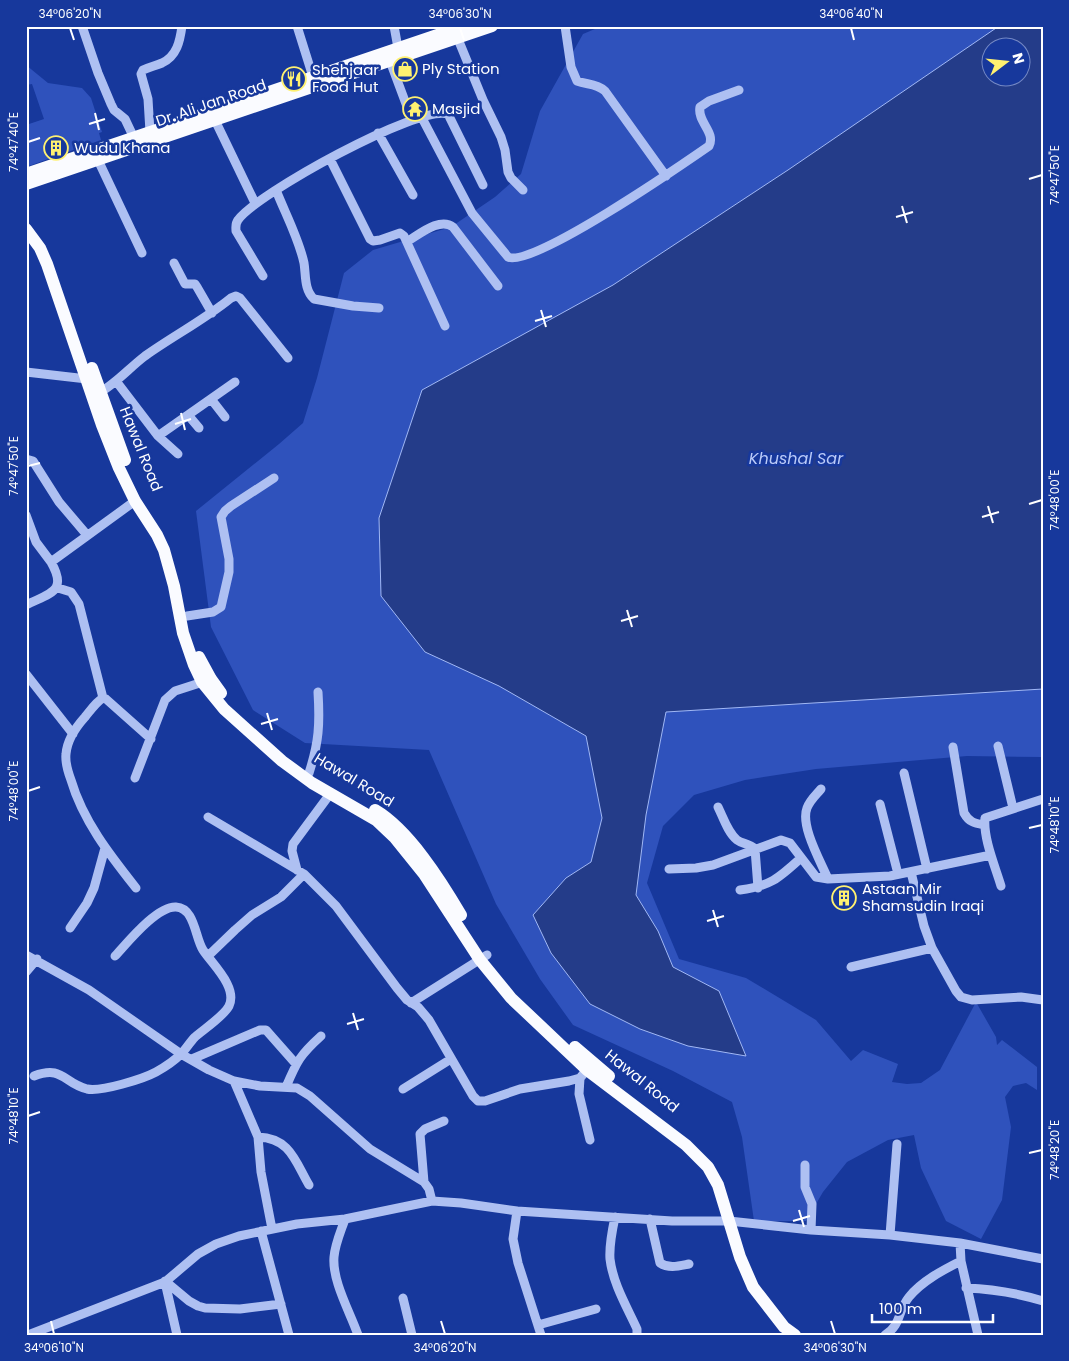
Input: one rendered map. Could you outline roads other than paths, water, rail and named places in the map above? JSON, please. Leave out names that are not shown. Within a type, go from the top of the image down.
[{"type":"main road","name":"Dr. Ali Jan Road","points":[[26,174],[98,160],[313,77],[464,26]]},
{"type":"main road","name":"Dr. Ali Jan Road","points":[[26,184],[48,171],[150,132],[213,115],[390,61],[492,26]]},
{"type":"main road","name":"Hawal Road","points":[[28,231],[40,248],[47,264],[87,379],[96,394],[136,487],[168,541],[178,569],[187,616],[206,680],[224,708],[282,761],[376,820],[395,838],[424,874],[483,958],[493,978],[526,1014],[587,1070],[686,1145],[708,1167],[733,1222],[740,1256],[753,1287],[761,1295],[781,1331],[796,1335]]},
{"type":"main road","name":"Hawal Road","points":[[28,231],[42,237],[48,247],[119,468],[135,501],[152,526],[164,550],[170,566],[183,633],[194,665],[234,710],[328,790]]},
{"type":"street","points":[[82,26],[110,104],[125,120],[134,138]]},
{"type":"street","points":[[150,132],[148,98],[141,74],[142,70],[162,63],[171,57],[177,49],[182,26]]},
{"type":"street","points":[[297,26],[313,77]]},
{"type":"street","points":[[394,26],[398,48]]},
{"type":"street","points":[[565,26],[571,67],[577,81],[583,84],[600,86],[605,91],[666,176]]},
{"type":"street","points":[[458,39],[480,93],[501,137],[508,172],[511,178],[523,190]]},
{"type":"street","points":[[390,61],[412,120]]},
{"type":"street","points":[[422,118],[472,213],[508,257],[512,259],[538,251],[570,234],[666,176],[709,146],[711,142],[710,136],[700,117],[700,107],[709,101],[740,90]]},
{"type":"street","points":[[263,276],[236,232],[235,225],[238,220],[255,204],[276,190],[378,134],[412,120],[442,113],[448,114],[484,185]]},
{"type":"street","points":[[213,115],[255,204]]},
{"type":"street","points":[[378,134],[413,195]]},
{"type":"street","points":[[330,159],[370,238],[373,241],[380,240],[400,232],[408,241],[445,326]]},
{"type":"street","points":[[98,160],[142,252]]},
{"type":"street","points":[[276,190],[301,253],[307,287],[311,297],[314,300],[379,308]]},
{"type":"street","points":[[408,241],[437,225],[448,224],[453,227],[498,286]]},
{"type":"street","points":[[174,263],[185,284],[195,284],[197,286],[212,313]]},
{"type":"street","points":[[96,394],[116,381],[147,355],[236,296],[240,298],[288,358]]},
{"type":"street","points":[[26,372],[87,379]]},
{"type":"street","points":[[116,381],[158,436],[178,454]]},
{"type":"street","points":[[158,436],[235,382]]},
{"type":"street","points":[[211,399],[225,417]]},
{"type":"street","points":[[188,415],[198,428]]},
{"type":"street","points":[[26,459],[33,462],[59,502],[87,535]]},
{"type":"street","points":[[187,616],[213,612],[221,607],[229,572],[229,559],[221,516],[224,511],[274,478]]},
{"type":"street","points":[[51,562],[135,501]]},
{"type":"street","points":[[26,516],[36,542],[51,562],[59,580],[58,588],[52,593],[26,605]]},
{"type":"street","points":[[58,588],[72,592],[79,604],[103,698],[151,739]]},
{"type":"street","points":[[26,674],[73,734]]},
{"type":"street","points":[[135,778],[165,700],[175,691],[206,680]]},
{"type":"street","points":[[309,773],[318,744],[320,726],[318,692]]},
{"type":"street","points":[[103,698],[82,720],[73,734],[66,754],[68,770],[74,791],[104,848],[136,888]]},
{"type":"street","points":[[998,746],[1013,808]]},
{"type":"street","points":[[953,747],[964,813],[972,822],[984,825]]},
{"type":"street","points":[[904,773],[927,869]]},
{"type":"street","points":[[821,789],[806,809],[805,819],[807,829],[828,879]]},
{"type":"street","points":[[301,872],[292,851],[292,844],[328,790]]},
{"type":"street","points":[[1002,886],[991,854],[984,825],[985,818],[1043,799]]},
{"type":"street","points":[[880,804],[898,874]]},
{"type":"street","points":[[718,807],[734,837],[739,842],[751,845],[755,849],[758,888]]},
{"type":"street","points":[[208,818],[301,872],[336,906],[397,988],[429,1020],[473,1096],[478,1101],[485,1101],[520,1090],[569,1081],[587,1070]]},
{"type":"street","points":[[669,869],[713,865],[781,840],[786,840],[790,843],[816,877],[828,879],[878,877],[898,874],[991,854]]},
{"type":"street","points":[[70,928],[87,903],[94,888],[104,848]]},
{"type":"street","points":[[740,890],[758,888],[779,878],[801,858]]},
{"type":"street","points":[[208,956],[252,915],[281,897],[301,872]]},
{"type":"street","points":[[911,872],[924,926],[932,948],[961,997],[972,1000],[1020,997],[1043,1000]]},
{"type":"street","points":[[34,1076],[44,1072],[54,1072],[80,1087],[96,1090],[154,1073],[182,1054],[192,1039],[226,1011],[230,1005],[227,984],[203,950],[191,919],[185,910],[176,907],[152,918],[115,956]]},
{"type":"street","points":[[851,967],[932,948]]},
{"type":"street","points":[[26,954],[89,990],[182,1054],[209,1070],[234,1081],[260,1086],[297,1088],[310,1096],[370,1150],[424,1182],[429,1189],[432,1201]]},
{"type":"street","points":[[411,1002],[483,958]]},
{"type":"street","points":[[26,972],[37,960]]},
{"type":"street","points":[[192,1059],[260,1030],[266,1030],[296,1064]]},
{"type":"street","points":[[286,1087],[303,1052],[321,1036]]},
{"type":"street","points":[[403,1089],[451,1059]]},
{"type":"street","points":[[587,1070],[579,1094],[590,1140]]},
{"type":"street","points":[[234,1081],[258,1138],[261,1172],[272,1229]]},
{"type":"street","points":[[424,1182],[420,1134],[425,1129],[444,1121]]},
{"type":"street","points":[[258,1138],[270,1138],[279,1141],[285,1146],[309,1185]]},
{"type":"street","points":[[890,1235],[896,1144]]},
{"type":"street","points":[[805,1165],[805,1187],[812,1204],[811,1230]]},
{"type":"street","points":[[28,1335],[165,1281],[198,1254],[216,1244],[238,1236],[296,1224],[346,1219],[432,1201],[516,1211],[733,1222],[811,1230],[890,1235],[960,1243],[1043,1260]]},
{"type":"street","points":[[516,1211],[513,1238],[518,1263],[541,1335]]},
{"type":"street","points":[[615,1217],[610,1240],[610,1260],[615,1278],[637,1329],[637,1335]]},
{"type":"street","points":[[346,1219],[337,1241],[334,1257],[335,1270],[338,1283],[358,1335]]},
{"type":"street","points":[[650,1219],[660,1263],[664,1266],[672,1267],[689,1264]]},
{"type":"street","points":[[261,1231],[289,1335]]},
{"type":"street","points":[[960,1243],[960,1261],[978,1335]]},
{"type":"street","points":[[885,1335],[893,1330],[899,1313],[911,1295],[926,1282],[960,1261]]},
{"type":"street","points":[[165,1281],[189,1302],[204,1308],[240,1309],[282,1304]]},
{"type":"street","points":[[165,1281],[178,1335]]},
{"type":"street","points":[[966,1288],[1010,1292],[1043,1301]]},
{"type":"street","points":[[403,1298],[412,1335]]},
{"type":"street","points":[[538,1325],[596,1309]]},
{"type":"water","name":"Khushal Sar","points":[[999,26],[1043,26],[1043,689],[666,712],[646,815],[636,895],[658,931],[673,967],[719,991],[746,1056],[688,1046],[640,1029],[590,1004],[551,953],[533,915],[566,878],[591,862],[602,818],[586,736],[499,686],[425,652],[381,596],[379,518],[422,390],[613,285],[788,170]]},
{"type":"place","name":"Ply Station","points":[[405,69]]},
{"type":"place","name":"Shehjaar Food Hut","points":[[294,79]]},
{"type":"place","name":"Masjid","points":[[415,109]]},
{"type":"place","name":"Wudu Khana","points":[[56,148]]},
{"type":"place","name":"Astaan Mir Shamsudin Iraqi","points":[[844,898]]}]
